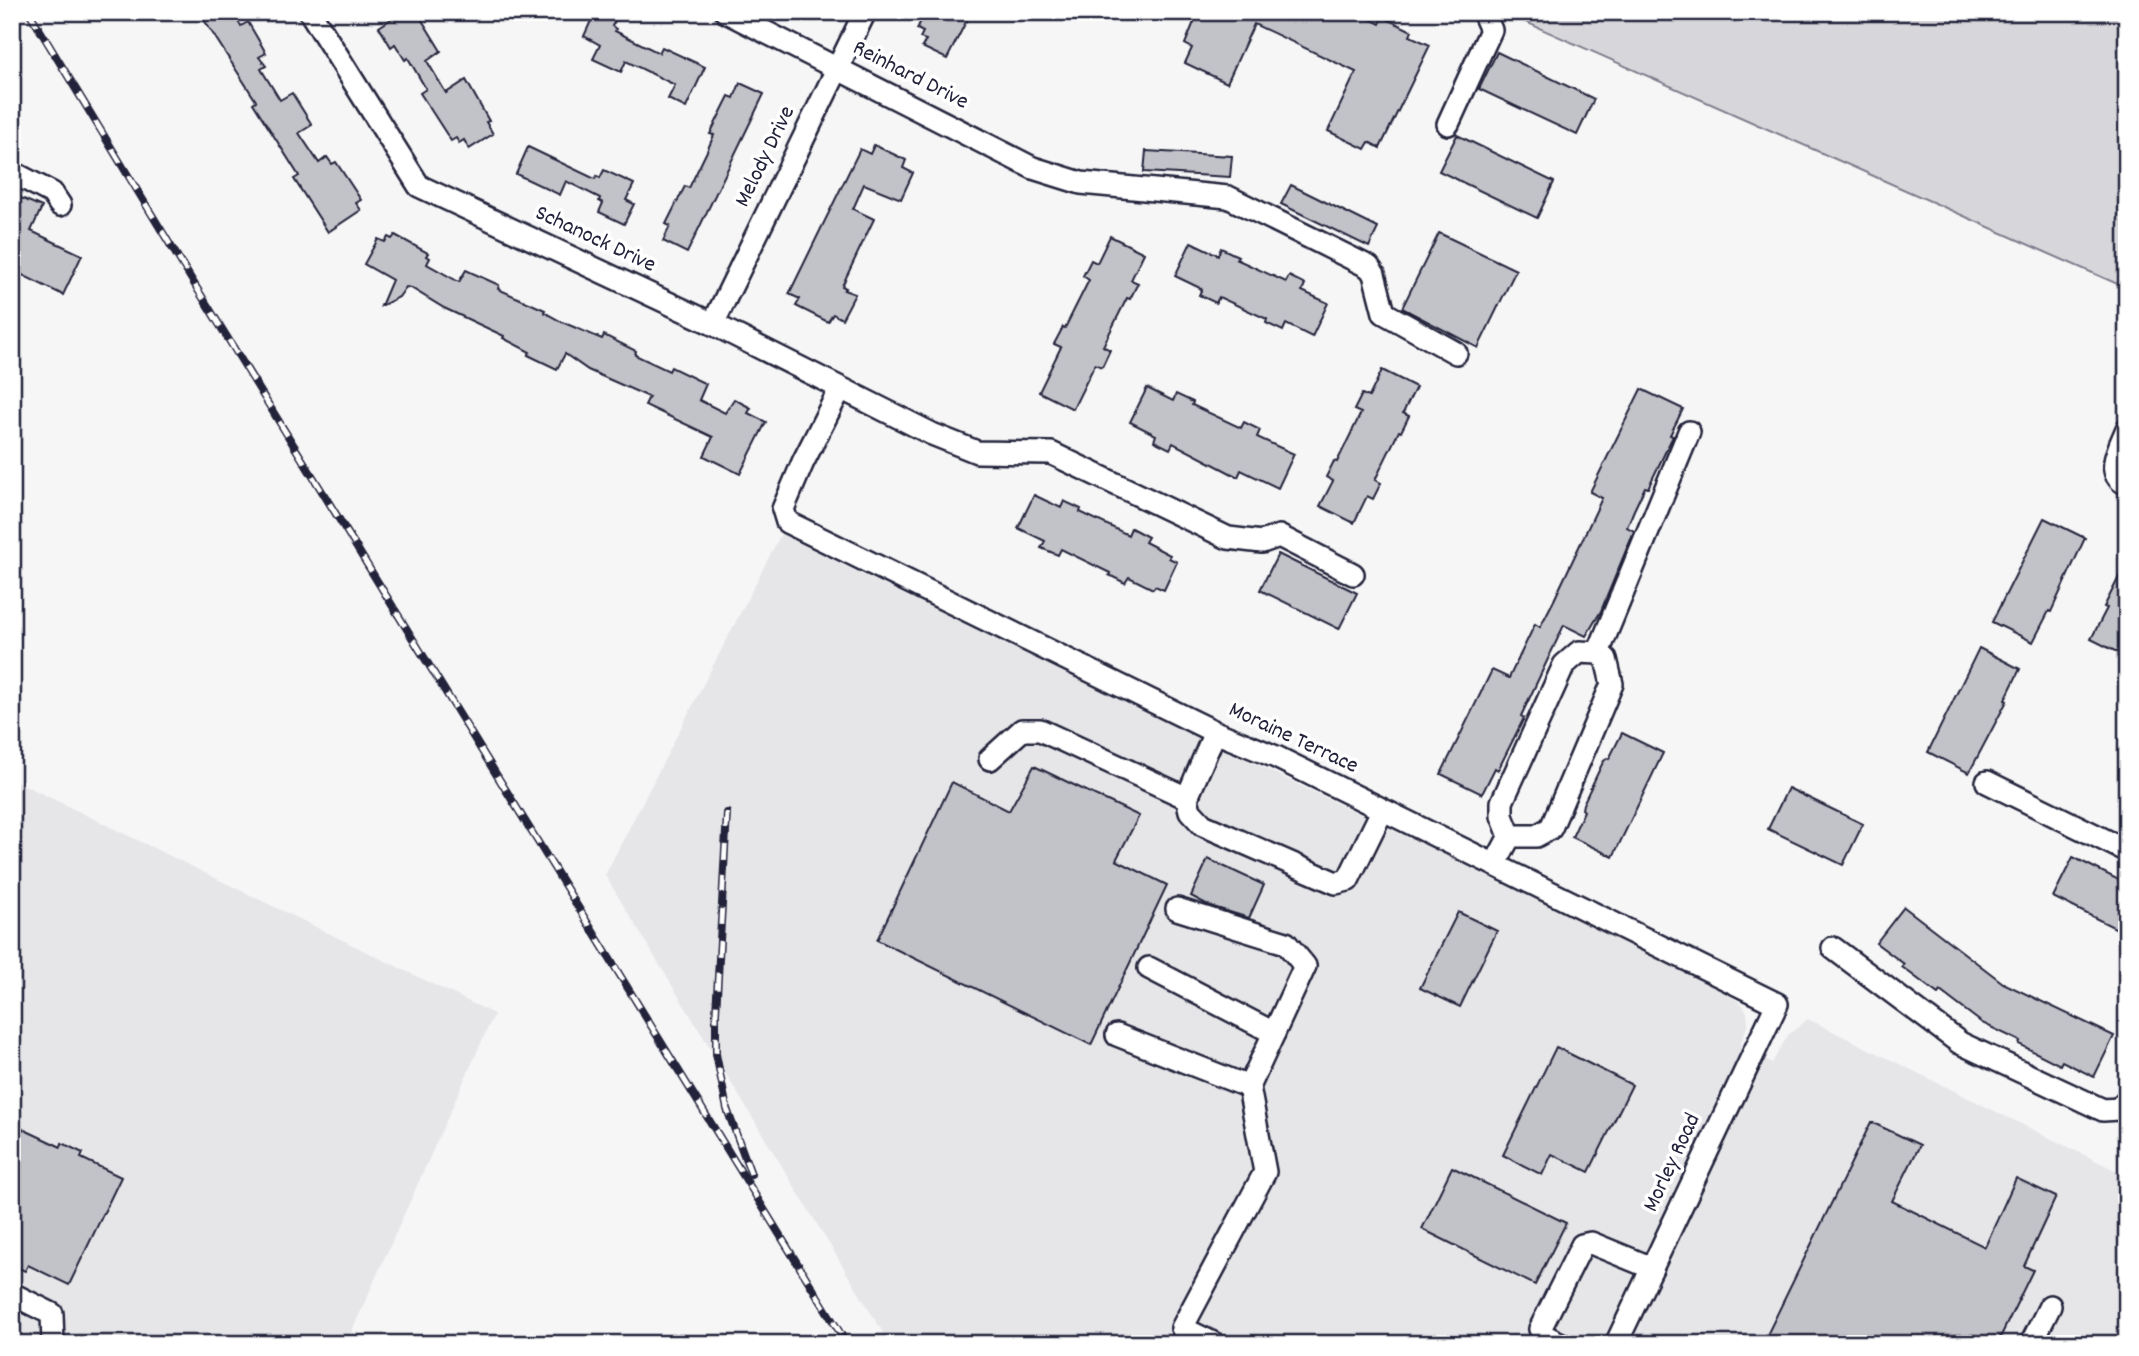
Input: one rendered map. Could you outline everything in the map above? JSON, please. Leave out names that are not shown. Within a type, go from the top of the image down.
[{"type":"street","name":"Schanock Drive","points":[[310,12],[419,186],[713,324],[932,434],[977,452],[1051,453],[1228,538],[1262,542],[1279,536],[1353,574]]},
{"type":"street","name":"Reinhard Drive","points":[[726,12],[1033,168],[1081,183],[1228,197],[1369,267],[1374,274],[1384,313],[1456,353]]},
{"type":"street","name":"Melody Drive","points":[[713,324],[865,12]]},
{"type":"street","points":[[1448,124],[1491,30],[1483,12]]},
{"type":"street","points":[[12,172],[52,193],[60,205]]},
{"type":"street","name":"Moraine Terrace","points":[[840,389],[803,462],[783,509],[788,522],[1215,732],[1276,757],[1777,1004]]},
{"type":"street","points":[[2127,429],[2115,459],[2114,471],[2120,481],[2127,484]]},
{"type":"street","points":[[1598,653],[1689,432]]},
{"type":"street","points":[[1495,864],[1510,836],[1502,816],[1502,802],[1564,665],[1578,652],[1598,653],[1606,659],[1612,684],[1551,828],[1536,836],[1510,836]]},
{"type":"street","points":[[990,759],[1022,730],[1040,730],[1186,798]]},
{"type":"street","points":[[1215,732],[1186,798],[1190,811],[1203,825],[1336,883],[1348,880],[1382,811]]},
{"type":"street","points":[[1987,782],[2127,851]]},
{"type":"street","points":[[1177,909],[1286,943],[1305,966],[1249,1087],[1265,1172],[1182,1328],[1215,1344]]},
{"type":"street","points":[[1833,948],[1960,1042],[2103,1110],[2118,1109],[2127,1100]]},
{"type":"street","points":[[1149,968],[1274,1033]]},
{"type":"street","name":"Morley Road","points":[[1616,1344],[1777,1004]]},
{"type":"street","points":[[1117,1034],[1249,1087]]},
{"type":"street","points":[[1561,1344],[1545,1336],[1540,1329],[1582,1245],[1591,1243],[1652,1268]]},
{"type":"street","points":[[12,1294],[52,1314],[53,1344]]},
{"type":"street","points":[[2031,1344],[2050,1306]]},
{"type":"shaded area","points":[[1510,12],[2127,12],[2127,277],[2122,286],[1512,16]]},
{"type":"shaded area","points":[[782,532],[845,566],[1671,964],[1726,993],[1742,1004],[1747,1012],[1748,1023],[1740,1045],[1772,1063],[1788,1035],[1808,1019],[2127,1176],[2127,1344],[890,1344],[605,875]]},
{"type":"shaded area","points":[[12,779],[494,1014],[346,1344],[12,1344]]},
{"type":"building","points":[[199,12],[232,12],[241,26],[248,22],[266,53],[259,57],[266,66],[261,69],[280,100],[292,93],[312,125],[299,133],[319,163],[327,157],[332,164],[336,162],[361,200],[356,203],[361,210],[328,232],[294,179],[299,176],[253,103],[256,101]]},
{"type":"building","points":[[402,12],[417,12],[441,51],[427,61],[446,93],[466,80],[489,121],[486,122],[493,134],[469,149],[464,140],[459,143],[456,138],[451,141],[420,93],[426,89],[408,58],[405,60],[395,44],[391,47],[379,27]]},
{"type":"building","points":[[595,12],[615,21],[612,26],[615,31],[659,53],[662,47],[705,67],[686,108],[668,99],[675,85],[626,61],[621,72],[593,59],[600,45],[584,36]]},
{"type":"building","points":[[925,12],[971,12],[947,59],[922,47],[926,40],[920,38],[923,32],[917,29]]},
{"type":"building","points":[[1198,12],[1356,12],[1380,24],[1383,17],[1412,31],[1410,36],[1430,45],[1380,148],[1369,142],[1365,149],[1328,131],[1356,72],[1254,24],[1227,83],[1185,63],[1192,48],[1185,44]]},
{"type":"building","points":[[1497,52],[1594,99],[1577,135],[1479,89]]},
{"type":"building","points":[[740,83],[764,94],[687,253],[663,241],[670,226],[666,224],[685,186],[689,188],[714,135],[710,134],[729,96],[734,98]]},
{"type":"building","points":[[1457,135],[1554,182],[1537,218],[1439,171]]},
{"type":"building","points":[[874,145],[906,160],[903,168],[913,173],[901,199],[864,184],[853,209],[874,219],[842,286],[846,288],[844,290],[855,294],[842,319],[833,314],[828,322],[796,306],[800,299],[789,294],[860,149],[870,154]]},
{"type":"building","points":[[528,147],[595,179],[597,176],[600,178],[604,170],[634,184],[626,200],[634,204],[624,224],[599,212],[603,203],[599,201],[600,198],[566,181],[560,195],[516,174]]},
{"type":"building","points":[[1146,151],[1232,156],[1230,177],[1144,172]]},
{"type":"building","points":[[1291,185],[1378,228],[1369,247],[1281,204]]},
{"type":"building","points":[[12,194],[42,207],[31,231],[82,255],[63,295],[12,270]]},
{"type":"building","points":[[1439,233],[1516,270],[1478,348],[1402,308]]},
{"type":"building","points":[[395,235],[428,253],[426,256],[430,258],[427,264],[459,282],[466,270],[499,285],[498,289],[545,310],[544,312],[562,322],[602,339],[604,335],[636,351],[635,355],[669,371],[671,367],[706,384],[699,400],[725,413],[734,399],[751,408],[748,413],[766,422],[740,474],[704,456],[713,437],[645,405],[649,397],[588,370],[565,354],[557,369],[528,355],[530,352],[503,338],[504,336],[444,308],[411,288],[406,287],[399,297],[381,306],[392,280],[364,264],[378,239],[385,242],[388,237],[392,239]]},
{"type":"building","points":[[1110,236],[1144,253],[1131,280],[1138,283],[1130,299],[1127,298],[1103,346],[1110,350],[1102,367],[1095,364],[1073,409],[1039,392],[1061,347],[1054,344],[1089,280],[1083,276],[1091,260],[1097,263]]},
{"type":"building","points":[[1191,242],[1218,255],[1221,248],[1238,256],[1236,259],[1286,282],[1289,276],[1305,284],[1302,291],[1328,303],[1312,337],[1286,324],[1283,331],[1266,323],[1267,319],[1219,297],[1216,303],[1199,295],[1202,289],[1175,276]]},
{"type":"building","points":[[1382,370],[1416,387],[1403,413],[1409,416],[1375,480],[1381,483],[1373,499],[1367,496],[1354,523],[1320,506],[1333,481],[1326,477],[1334,461],[1337,462],[1361,413],[1354,410],[1362,394],[1369,397]]},
{"type":"building","points":[[1147,388],[1173,401],[1176,394],[1193,402],[1192,405],[1241,428],[1244,422],[1260,430],[1257,437],[1294,454],[1278,488],[1241,470],[1238,477],[1173,443],[1170,449],[1154,441],[1156,435],[1130,422]]},
{"type":"building","points":[[1641,389],[1683,409],[1670,435],[1673,436],[1627,527],[1634,531],[1601,611],[1586,636],[1564,625],[1521,716],[1524,718],[1498,770],[1495,768],[1482,794],[1441,774],[1492,670],[1509,678],[1535,624],[1540,627],[1602,498],[1590,492]]},
{"type":"building","points":[[1034,495],[1061,508],[1064,501],[1081,509],[1080,512],[1128,535],[1131,528],[1148,537],[1145,542],[1170,555],[1169,558],[1177,562],[1164,590],[1155,586],[1153,589],[1129,577],[1125,583],[1061,549],[1058,555],[1041,548],[1045,541],[1018,528]]},
{"type":"building","points":[[2044,518],[2085,538],[2051,612],[2049,611],[2033,642],[1992,622]]},
{"type":"building","points":[[1278,554],[1357,593],[1339,629],[1260,590]]},
{"type":"building","points":[[2127,561],[2127,657],[2091,639]]},
{"type":"building","points":[[1979,648],[2020,669],[2005,700],[2007,701],[1969,773],[1928,752]]},
{"type":"building","points":[[1622,733],[1663,753],[1613,857],[1572,837],[1584,811],[1583,804],[1603,762],[1609,759]]},
{"type":"building","points":[[1034,766],[1139,816],[1116,860],[1167,885],[1091,1045],[877,940],[952,782],[1009,811]]},
{"type":"building","points":[[1788,788],[1863,824],[1843,865],[1768,829]]},
{"type":"building","points":[[2073,857],[2127,884],[2127,934],[2053,897]]},
{"type":"building","points":[[1208,859],[1264,885],[1249,918],[1210,906],[1191,896]]},
{"type":"building","points":[[1904,907],[2003,983],[2114,1036],[2094,1077],[2062,1061],[2060,1065],[2019,1044],[2020,1041],[1982,1023],[1940,991],[1938,994],[1902,967],[1904,964],[1876,943]]},
{"type":"building","points":[[1458,912],[1497,931],[1460,1007],[1420,988]]},
{"type":"building","points":[[1556,1047],[1632,1085],[1589,1172],[1552,1154],[1542,1175],[1503,1155]]},
{"type":"building","points":[[1871,1122],[1920,1145],[1892,1201],[1985,1247],[2016,1178],[2056,1197],[2024,1266],[2033,1270],[1997,1344],[1774,1344],[1765,1339]]},
{"type":"building","points":[[12,1124],[61,1147],[62,1143],[83,1153],[81,1158],[121,1177],[69,1285],[28,1265],[25,1271],[12,1265]]},
{"type":"building","points":[[1452,1167],[1566,1223],[1535,1285],[1422,1229]]},
{"type":"railway","points":[[29,12],[847,1344]]},
{"type":"railway","points":[[727,813],[716,1054],[727,1109],[751,1174]]}]
